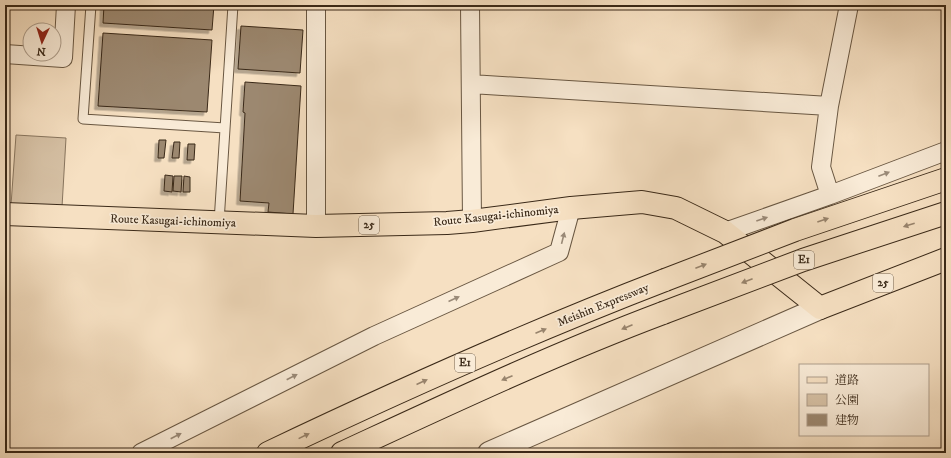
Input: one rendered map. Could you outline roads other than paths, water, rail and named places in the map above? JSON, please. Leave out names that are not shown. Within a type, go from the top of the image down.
[{"type":"main road","name":"Meishin Expressway","points":[[268,453],[470,360],[665,280],[795,230],[946,179]]},
{"type":"main road","name":"Route Kasugai-ichinomiya","points":[[5,214],[316,226],[448,223],[571,208],[642,202],[676,208],[725,232],[820,308]]},
{"type":"main road","name":"E1","points":[[342,453],[462,397],[633,324],[804,260],[946,213]]},
{"type":"main road","name":"25","points":[[820,308],[946,258]]},
{"type":"main road","points":[[376,453],[431,425],[462,397]]},
{"type":"street","points":[[5,54],[63,58],[66,5]]},
{"type":"street","points":[[316,5],[316,226]]},
{"type":"street","points":[[470,5],[472,221]]},
{"type":"street","points":[[830,195],[820,167],[829,106],[849,5]]},
{"type":"street","points":[[471,84],[829,106]]},
{"type":"street","points":[[725,232],[830,195],[946,151]]},
{"type":"street","points":[[141,453],[374,336],[559,252],[571,208]]},
{"type":"street","points":[[489,453],[820,308]]},
{"type":"lane","points":[[91,5],[83,119],[225,128]]},
{"type":"lane","points":[[219,222],[233,5]]}]
